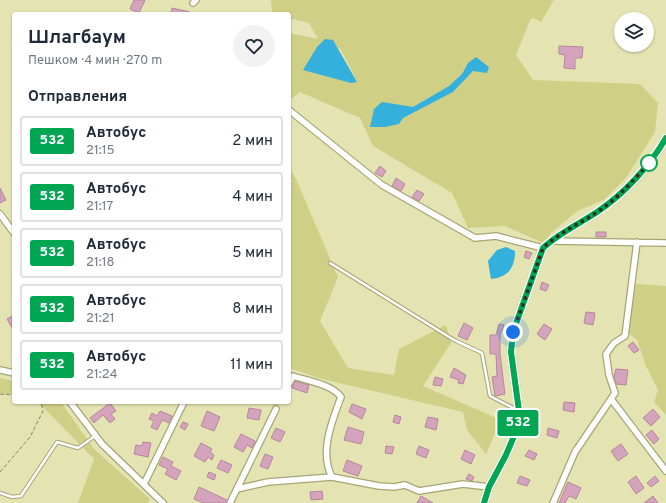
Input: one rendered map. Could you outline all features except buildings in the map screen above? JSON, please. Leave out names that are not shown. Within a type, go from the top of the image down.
[{"type":"street","points":[[291,112],[382,185],[475,238],[496,236],[543,248]]},
{"type":"street","points":[[484,503],[489,487],[513,441],[517,429],[519,411],[511,352],[513,332],[543,248],[551,241],[598,212],[617,196],[636,178],[658,152],[666,138]]},
{"type":"street","points":[[0,214],[12,230]]},
{"type":"street","points":[[551,241],[666,243]]},
{"type":"street","points":[[553,503],[575,452],[615,393],[609,375],[606,354],[614,343],[625,336],[637,242]]},
{"type":"street","points":[[0,370],[12,373]]},
{"type":"street","points":[[291,381],[294,376],[325,386],[338,393],[341,397],[330,426],[328,440],[327,458],[329,471],[332,477]]},
{"type":"street","points":[[611,399],[666,471]]},
{"type":"street","points":[[72,404],[96,436],[163,503]]},
{"type":"street","points":[[144,484],[183,404]]},
{"type":"street","points":[[230,503],[279,404]]},
{"type":"street","points":[[237,489],[268,482],[332,477],[379,486],[394,487],[404,485],[419,491],[463,484],[489,487]]},
{"type":"lane","points":[[330,263],[454,340],[482,353],[490,396],[519,411]]},
{"type":"lane","points":[[0,493],[12,497],[21,496],[57,442],[78,448],[96,436]]},
{"type":"path","points":[[0,394],[12,395]]},
{"type":"path","points":[[0,472],[30,437],[43,411],[41,404]]},
{"type":"shaded area","points":[[271,0],[554,0],[541,22],[533,18],[530,20],[516,55],[533,80],[640,84],[658,103],[655,132],[626,178],[604,200],[577,211],[551,233],[543,243],[505,226],[468,228],[452,193],[373,146],[360,118],[300,92],[291,99],[291,33],[318,39],[309,23],[291,18],[291,12],[272,12]],"holes":[[[325,39],[341,50],[357,81]],[[468,63],[473,71],[453,92],[385,127],[370,127],[406,107],[413,107],[449,86],[462,74]]]},
{"type":"shaded area","points":[[291,170],[338,277],[320,321],[348,368],[394,375],[399,349],[446,325],[451,343],[423,386],[501,420],[486,454],[467,430],[463,412],[322,379],[291,369]]},
{"type":"shaded area","points":[[636,284],[666,286],[666,415],[654,402],[658,390],[646,366],[637,340],[628,333]]},
{"type":"shaded area","points":[[0,378],[12,381],[12,396],[0,393]]},
{"type":"shaded area","points":[[40,404],[62,404],[94,449],[150,499],[148,503],[78,503],[94,459]]},
{"type":"water","points":[[325,39],[333,40],[357,82],[351,83],[303,70],[317,47]]},
{"type":"water","points":[[476,57],[489,67],[487,73],[473,71],[453,92],[403,118],[399,124],[385,127],[370,127],[374,109],[382,102],[413,107],[449,86],[462,74],[468,63]]},
{"type":"water","points":[[506,247],[515,251],[514,262],[507,273],[491,279],[488,261],[497,250]]},
{"type":"bus line","name":"532","points":[[484,503],[485,496],[493,477],[506,455],[517,429],[519,411],[511,352],[513,332],[543,248],[561,234],[598,212],[617,196],[636,178],[658,152],[666,138]]},
{"type":"route","points":[[513,332],[543,248],[561,234],[598,212],[636,178],[649,163]]}]
